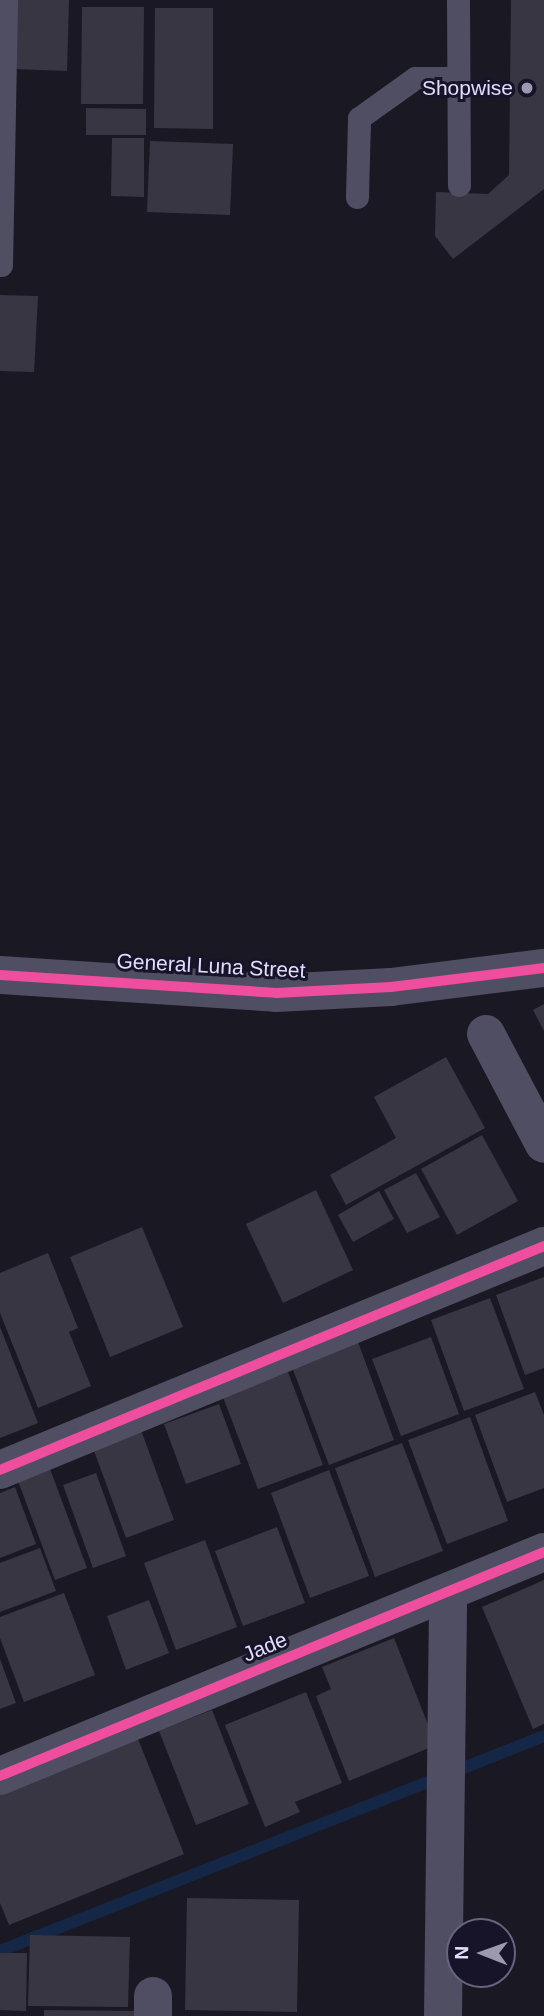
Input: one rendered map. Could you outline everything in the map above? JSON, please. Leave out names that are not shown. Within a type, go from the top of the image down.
[{"type":"street","name":"General Luna Street","points":[[0,975],[276,993],[391,987],[544,968]]},
{"type":"street","points":[[486,1034],[544,1144]]},
{"type":"street","points":[[0,1470],[544,1246]]},
{"type":"street","name":"Jade","points":[[0,1776],[448,1594],[544,1552]]},
{"type":"street","points":[[443,2016],[449,1743],[448,1594]]},
{"type":"lane","points":[[1,265],[6,0]]},
{"type":"lane","points":[[458,0],[459,185]]},
{"type":"lane","points":[[357,197],[359,118],[415,78],[458,78]]},
{"type":"building","points":[[16,0],[69,0],[67,71],[14,69]]},
{"type":"building","name":"Shopwise","points":[[511,0],[544,0],[544,189],[453,259],[435,236],[436,192],[488,194],[509,175]]},
{"type":"building","points":[[82,7],[144,7],[143,104],[81,104]]},
{"type":"building","points":[[155,8],[213,8],[213,129],[154,128]]},
{"type":"building","points":[[86,108],[146,109],[146,135],[86,135]]},
{"type":"building","points":[[112,138],[144,138],[144,197],[111,196]]},
{"type":"building","points":[[150,141],[233,144],[230,215],[147,212]]},
{"type":"building","points":[[0,295],[38,296],[34,372],[0,371]]},
{"type":"building","points":[[544,1004],[544,1031],[533,1010]]},
{"type":"building","points":[[446,1057],[485,1128],[346,1205],[330,1175],[396,1138],[374,1097]]},
{"type":"building","points":[[482,1135],[518,1201],[457,1235],[421,1169]]},
{"type":"building","points":[[416,1173],[440,1217],[407,1233],[384,1190]]},
{"type":"building","points":[[316,1190],[353,1270],[283,1303],[246,1224]]},
{"type":"building","points":[[379,1191],[394,1219],[353,1242],[338,1215]]},
{"type":"building","points":[[142,1227],[183,1327],[110,1357],[70,1257]]},
{"type":"building","points":[[48,1253],[78,1328],[69,1332],[91,1386],[38,1408],[0,1313],[0,1273]]},
{"type":"building","points":[[544,1277],[544,1368],[525,1375],[496,1295]]},
{"type":"building","points":[[490,1298],[524,1389],[464,1411],[431,1320]]},
{"type":"building","points":[[0,1327],[38,1423],[0,1438]]},
{"type":"building","points":[[431,1337],[459,1414],[401,1436],[372,1359]]},
{"type":"building","points":[[358,1342],[394,1440],[329,1465],[292,1367]]},
{"type":"building","points":[[288,1372],[323,1465],[258,1489],[223,1397]]},
{"type":"building","points":[[535,1392],[544,1415],[544,1488],[507,1502],[475,1415]]},
{"type":"building","points":[[219,1404],[241,1464],[186,1484],[164,1424]]},
{"type":"building","points":[[470,1417],[508,1521],[447,1544],[408,1440]]},
{"type":"building","points":[[138,1422],[174,1520],[126,1538],[90,1440]]},
{"type":"building","points":[[402,1443],[443,1551],[375,1577],[335,1468]]},
{"type":"building","points":[[50,1469],[87,1568],[55,1580],[18,1481]]},
{"type":"building","points":[[329,1470],[369,1576],[310,1598],[271,1493]]},
{"type":"building","points":[[96,1473],[126,1556],[93,1568],[63,1485]]},
{"type":"building","points":[[15,1487],[36,1544],[0,1558],[0,1493]]},
{"type":"building","points":[[277,1527],[305,1603],[243,1626],[215,1551]]},
{"type":"building","points":[[205,1540],[237,1627],[176,1650],[144,1563]]},
{"type":"building","points":[[40,1548],[56,1591],[0,1612],[0,1563]]},
{"type":"building","points":[[544,1580],[544,1724],[533,1729],[482,1607]]},
{"type":"building","points":[[64,1593],[95,1675],[24,1702],[0,1638],[0,1617]]},
{"type":"building","points":[[149,1600],[169,1653],[126,1670],[107,1616]]},
{"type":"building","points":[[394,1638],[436,1745],[349,1781],[316,1696],[331,1689],[322,1667]]},
{"type":"building","points":[[0,1659],[16,1703],[0,1709]]},
{"type":"building","points":[[306,1692],[342,1783],[295,1802],[300,1812],[265,1827],[225,1725]]},
{"type":"building","points":[[212,1710],[249,1804],[196,1825],[159,1731]]},
{"type":"building","points":[[138,1739],[184,1854],[9,1925],[0,1903],[0,1794]]},
{"type":"building","points":[[187,1898],[299,1900],[297,2012],[185,2010]]},
{"type":"building","points":[[30,1935],[130,1937],[128,2007],[28,2006]]},
{"type":"building","points":[[0,1953],[27,1953],[26,2011],[0,2010]]},
{"type":"building","points":[[44,2010],[140,2011],[140,2016],[44,2016]]},
{"type":"waterway","points":[[0,1951],[544,1736]]},
{"type":"cycle path","points":[[0,975],[276,993],[391,987],[544,968]]},
{"type":"cycle path","points":[[0,1470],[544,1246]]},
{"type":"cycle path","points":[[0,1776],[544,1552]]},
{"type":"place","name":"Shopwise","points":[[527,88]]}]
